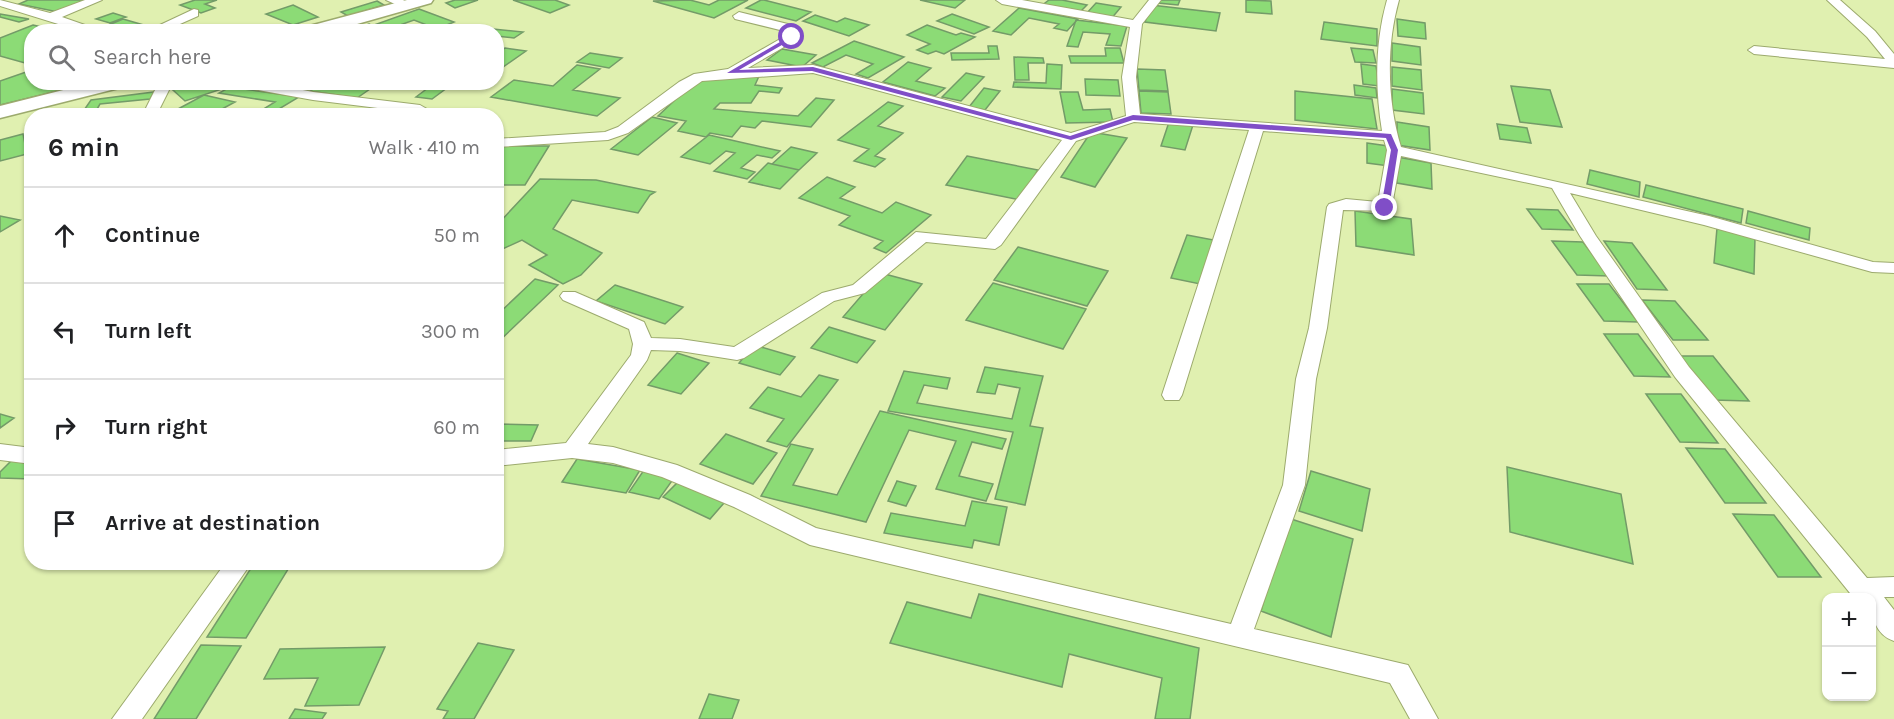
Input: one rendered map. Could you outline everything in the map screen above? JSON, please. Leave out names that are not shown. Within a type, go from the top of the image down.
[{"type":"main road","points":[[332,24],[399,2],[425,0]]},
{"type":"main road","points":[[0,112],[88,90]]},
{"type":"street","points":[[51,17],[96,0]]},
{"type":"street","points":[[1002,0],[1053,11],[1136,24]]},
{"type":"street","points":[[1133,118],[1129,76],[1136,24],[1155,0]]},
{"type":"street","points":[[1239,636],[1294,485],[1306,379],[1318,328],[1335,207],[1346,204],[1385,208],[1392,143],[1383,66],[1394,0]]},
{"type":"street","points":[[1833,0],[1871,34],[1894,63]]},
{"type":"street","points":[[0,2],[73,24]]},
{"type":"street","points":[[170,24],[194,13]]},
{"type":"street","points":[[730,73],[792,37],[794,32],[792,29],[739,16]]},
{"type":"street","points":[[1754,50],[1894,63]]},
{"type":"street","points":[[504,143],[589,140],[608,136],[623,130],[684,85],[699,77],[730,73],[813,69],[1071,138],[1133,118],[1257,127],[1392,143],[1558,186],[1709,221],[1872,267],[1894,268]]},
{"type":"street","points":[[153,108],[161,90]]},
{"type":"street","points":[[280,90],[412,108]]},
{"type":"street","points":[[1172,395],[1257,127]]},
{"type":"street","points":[[644,344],[680,345],[737,354],[828,297],[859,289],[922,236],[989,245],[995,241],[1071,138]]},
{"type":"street","points":[[1558,186],[1588,236],[1682,372],[1866,593]]},
{"type":"street","points":[[569,296],[637,326],[644,344],[640,356],[572,450]]},
{"type":"street","points":[[504,457],[572,450],[614,454],[669,471],[742,501],[810,536],[1399,673],[1424,719]]},
{"type":"street","points":[[0,452],[24,455]]},
{"type":"street","points":[[126,719],[234,570]]},
{"type":"street","points":[[1874,593],[1894,587]]},
{"type":"street","points":[[1876,606],[1894,630]]},
{"type":"building","points":[[28,0],[87,0],[58,12],[19,4]]},
{"type":"building","points":[[195,0],[217,0],[205,4],[215,8],[201,13],[180,5]]},
{"type":"building","points":[[455,0],[478,0],[455,8],[446,3]]},
{"type":"building","points":[[513,0],[555,0],[569,5],[550,13]]},
{"type":"building","points":[[690,0],[709,5],[719,0],[748,0],[714,18],[653,1]]},
{"type":"building","points":[[761,0],[811,12],[796,21],[746,8]]},
{"type":"building","points":[[920,0],[965,0],[955,8]]},
{"type":"building","points":[[1049,0],[1087,5],[1078,14],[1041,6]]},
{"type":"building","points":[[1159,0],[1180,0],[1178,5],[1158,3]]},
{"type":"building","points":[[1246,0],[1271,1],[1272,14],[1246,12]]},
{"type":"building","points":[[377,1],[384,5],[348,16],[341,12]]},
{"type":"building","points":[[1096,3],[1121,7],[1111,19],[1086,14]]},
{"type":"building","points":[[293,5],[318,17],[291,24],[266,14]]},
{"type":"building","points":[[1151,5],[1220,13],[1216,31],[1145,22]]},
{"type":"building","points":[[1019,8],[1078,19],[1067,31],[1054,28],[1059,24],[1029,18],[1011,35],[993,31]]},
{"type":"building","points":[[419,9],[454,22],[424,24],[414,20],[403,24],[377,24]]},
{"type":"building","points":[[113,13],[126,17],[110,23],[96,19]]},
{"type":"building","points":[[0,14],[29,19],[19,22],[0,17]]},
{"type":"building","points":[[952,14],[989,27],[974,34],[937,21]]},
{"type":"building","points":[[815,15],[837,22],[845,18],[869,25],[849,36],[803,21]]},
{"type":"building","points":[[123,19],[140,24],[111,24]]},
{"type":"building","points":[[1397,19],[1425,23],[1426,39],[1398,36]]},
{"type":"building","points":[[1076,20],[1127,26],[1121,46],[1106,45],[1110,34],[1083,32],[1078,47],[1067,46]]},
{"type":"building","points":[[1324,22],[1377,29],[1377,46],[1321,39]]},
{"type":"building","points":[[927,25],[956,35],[961,33],[975,37],[944,54],[936,51],[928,54],[917,50],[930,44],[907,35]]},
{"type":"building","points":[[24,29],[24,63],[0,56],[0,38]]},
{"type":"building","points":[[504,30],[523,32],[514,38],[504,37]]},
{"type":"building","points":[[854,41],[904,57],[868,78],[856,74],[873,64],[846,55],[823,67],[812,63]]},
{"type":"building","points":[[1392,43],[1420,47],[1421,65],[1392,61]]},
{"type":"building","points":[[988,46],[997,46],[999,59],[952,60],[951,53],[989,53]]},
{"type":"building","points":[[505,48],[526,51],[504,66]]},
{"type":"building","points":[[1105,48],[1120,48],[1124,63],[1071,63],[1069,56],[1106,56]]},
{"type":"building","points":[[1351,48],[1373,50],[1376,63],[1355,62]]},
{"type":"building","points":[[782,49],[816,55],[802,67],[767,60]]},
{"type":"building","points":[[590,53],[622,58],[609,68],[577,62]]},
{"type":"building","points":[[1014,57],[1043,58],[1044,63],[1028,63],[1029,80],[1015,80]]},
{"type":"building","points":[[908,62],[931,68],[916,81],[945,88],[935,96],[883,82]]},
{"type":"building","points":[[1047,64],[1062,65],[1061,89],[1013,87],[1014,82],[1046,83]]},
{"type":"building","points":[[1361,64],[1376,66],[1379,86],[1363,84]]},
{"type":"building","points":[[577,65],[600,69],[573,90],[620,98],[597,116],[491,97],[504,90],[504,87],[514,80],[553,86]]},
{"type":"building","points":[[1392,67],[1421,70],[1422,90],[1392,86]]},
{"type":"building","points":[[1137,69],[1165,70],[1168,91],[1139,90]]},
{"type":"building","points":[[24,73],[24,90],[62,90],[0,105],[0,81]]},
{"type":"building","points":[[966,73],[984,77],[961,101],[942,97]]},
{"type":"building","points":[[760,74],[755,85],[782,88],[779,93],[759,91],[751,103],[720,103],[714,109],[798,116],[816,98],[834,100],[811,127],[762,121],[755,128],[741,126],[732,137],[710,133],[706,137],[678,131],[686,121],[658,116],[693,83],[705,79]]},
{"type":"building","points":[[1085,79],[1118,80],[1120,96],[1086,95]]},
{"type":"building","points":[[1354,85],[1376,88],[1377,98],[1355,95]]},
{"type":"building","points":[[1511,86],[1550,90],[1562,127],[1520,122]]},
{"type":"building","points":[[984,88],[1000,91],[985,110],[969,107]]},
{"type":"building","points":[[1392,89],[1423,93],[1424,114],[1392,110]]},
{"type":"building","points":[[173,90],[219,90],[185,101]]},
{"type":"building","points":[[224,90],[251,90],[299,97],[281,108],[265,108],[275,102],[219,93]]},
{"type":"building","points":[[312,90],[368,90],[357,98],[310,91]]},
{"type":"building","points":[[425,90],[444,90],[432,99],[416,97]]},
{"type":"building","points":[[1139,91],[1168,92],[1171,114],[1141,113]]},
{"type":"building","points":[[1295,91],[1372,99],[1377,129],[1295,120]]},
{"type":"building","points":[[154,92],[150,99],[100,104],[98,108],[86,108],[91,100]]},
{"type":"building","points":[[1060,92],[1078,92],[1083,110],[1110,109],[1113,122],[1066,123]]},
{"type":"building","points":[[204,95],[235,102],[224,108],[180,108]]},
{"type":"building","points":[[888,102],[903,106],[878,126],[903,133],[875,156],[885,159],[875,167],[854,161],[869,149],[838,140]]},
{"type":"building","points":[[652,117],[677,123],[638,155],[611,149]]},
{"type":"building","points":[[1169,122],[1193,125],[1185,150],[1161,146]]},
{"type":"building","points":[[1397,122],[1429,127],[1430,150],[1397,145]]},
{"type":"building","points":[[1497,124],[1527,128],[1531,143],[1500,139]]},
{"type":"building","points":[[1091,132],[1127,138],[1095,187],[1061,177]]},
{"type":"building","points":[[23,134],[24,155],[0,161],[0,140]]},
{"type":"building","points":[[709,135],[780,151],[772,158],[757,155],[741,168],[755,172],[747,179],[714,171],[735,153],[726,151],[710,164],[681,157]]},
{"type":"building","points":[[1367,143],[1388,146],[1389,166],[1367,163]]},
{"type":"building","points":[[504,146],[549,146],[525,185],[504,185]]},
{"type":"building","points":[[791,147],[817,153],[799,170],[772,164]]},
{"type":"building","points":[[967,156],[1038,170],[1020,200],[946,185]]},
{"type":"building","points":[[1397,157],[1431,163],[1432,189],[1397,183]]},
{"type":"building","points":[[768,163],[799,170],[780,189],[749,182]]},
{"type":"building","points":[[1590,170],[1640,182],[1639,197],[1587,184]]},
{"type":"building","points":[[827,177],[855,187],[840,198],[882,213],[896,202],[931,215],[886,253],[874,248],[883,241],[839,225],[850,216],[799,198]]},
{"type":"building","points":[[540,179],[596,180],[655,192],[650,195],[638,213],[572,200],[553,229],[602,253],[581,275],[563,284],[529,265],[547,255],[522,240],[504,248],[504,217]]},
{"type":"building","points":[[1646,185],[1743,209],[1741,223],[1643,197]]},
{"type":"building","points":[[1527,209],[1558,210],[1573,230],[1542,229]]},
{"type":"building","points":[[1355,211],[1411,219],[1414,255],[1356,246]]},
{"type":"building","points":[[1748,211],[1810,228],[1809,240],[1746,223]]},
{"type":"building","points":[[0,216],[20,220],[0,232]]},
{"type":"building","points":[[1717,228],[1755,238],[1754,274],[1714,263]]},
{"type":"building","points":[[1187,235],[1219,241],[1205,285],[1171,278]]},
{"type":"building","points":[[1552,241],[1583,242],[1609,276],[1577,275]]},
{"type":"building","points":[[1604,241],[1632,243],[1667,290],[1637,289]]},
{"type":"building","points":[[1018,247],[1108,271],[1087,306],[994,280]]},
{"type":"building","points":[[881,273],[922,284],[885,330],[843,317]]},
{"type":"building","points":[[535,279],[558,285],[504,336],[504,308]]},
{"type":"building","points":[[993,283],[1086,309],[1063,349],[966,320]]},
{"type":"building","points":[[1577,284],[1609,284],[1638,322],[1604,321]]},
{"type":"building","points":[[615,285],[683,307],[665,324],[596,301]]},
{"type":"building","points":[[1642,300],[1675,301],[1708,340],[1673,340]]},
{"type":"building","points":[[829,327],[875,341],[857,363],[811,348]]},
{"type":"building","points":[[1604,334],[1638,334],[1670,377],[1634,376]]},
{"type":"building","points":[[754,345],[795,357],[780,375],[739,363]]},
{"type":"building","points":[[677,353],[709,363],[681,394],[648,385]]},
{"type":"building","points":[[1678,356],[1713,356],[1749,401],[1713,400]]},
{"type":"building","points":[[985,367],[1043,376],[1030,426],[1043,428],[1025,505],[995,499],[1013,432],[888,411],[904,371],[950,378],[947,389],[924,385],[917,403],[1012,419],[1020,388],[998,384],[995,394],[977,392]]},
{"type":"building","points":[[819,375],[838,380],[787,447],[767,441],[784,419],[750,408],[768,387],[801,397]]},
{"type":"building","points":[[1646,394],[1681,394],[1718,443],[1680,442]]},
{"type":"building","points":[[880,411],[1006,439],[1002,449],[972,442],[959,476],[993,484],[986,501],[936,489],[956,441],[909,430],[866,522],[761,496],[791,444],[813,449],[793,485],[837,495]]},
{"type":"building","points":[[0,414],[14,418],[0,428]]},
{"type":"building","points":[[504,424],[538,425],[531,441],[504,441]]},
{"type":"building","points":[[726,434],[777,453],[753,484],[700,464]]},
{"type":"building","points":[[1686,448],[1725,449],[1766,503],[1725,503]]},
{"type":"building","points":[[14,458],[24,459],[24,479],[0,478],[0,472]]},
{"type":"building","points":[[577,459],[640,470],[626,493],[562,482]]},
{"type":"building","points":[[1507,467],[1621,494],[1633,564],[1510,532]]},
{"type":"building","points":[[644,470],[674,478],[659,499],[629,492]]},
{"type":"building","points":[[1311,471],[1370,489],[1362,531],[1299,511]]},
{"type":"building","points":[[897,481],[916,486],[906,506],[888,501]]},
{"type":"building","points":[[678,482],[724,503],[710,519],[663,497]]},
{"type":"building","points":[[972,501],[1007,507],[999,545],[974,540],[972,548],[884,533],[891,513],[965,526]]},
{"type":"building","points":[[1733,514],[1774,515],[1821,577],[1778,577]]},
{"type":"building","points":[[1288,518],[1353,539],[1331,637],[1261,611]]},
{"type":"building","points":[[250,570],[288,570],[246,638],[207,637]]},
{"type":"building","points":[[979,594],[1199,648],[1190,719],[1155,719],[1162,678],[1069,654],[1062,687],[890,643],[907,602],[971,618]]},
{"type":"building","points":[[478,643],[514,650],[474,719],[443,719],[448,711],[437,709]]},
{"type":"building","points":[[201,645],[241,646],[196,719],[154,719]]},
{"type":"building","points":[[385,647],[359,705],[305,706],[318,678],[264,679],[280,649]]},
{"type":"building","points":[[709,694],[739,700],[732,719],[699,719]]},
{"type":"building","points":[[295,709],[326,713],[322,719],[289,719]]},
{"type":"route","points":[[792,37],[730,73],[813,69],[1071,138],[1133,118],[1389,136],[1394,150],[1385,208]]}]
